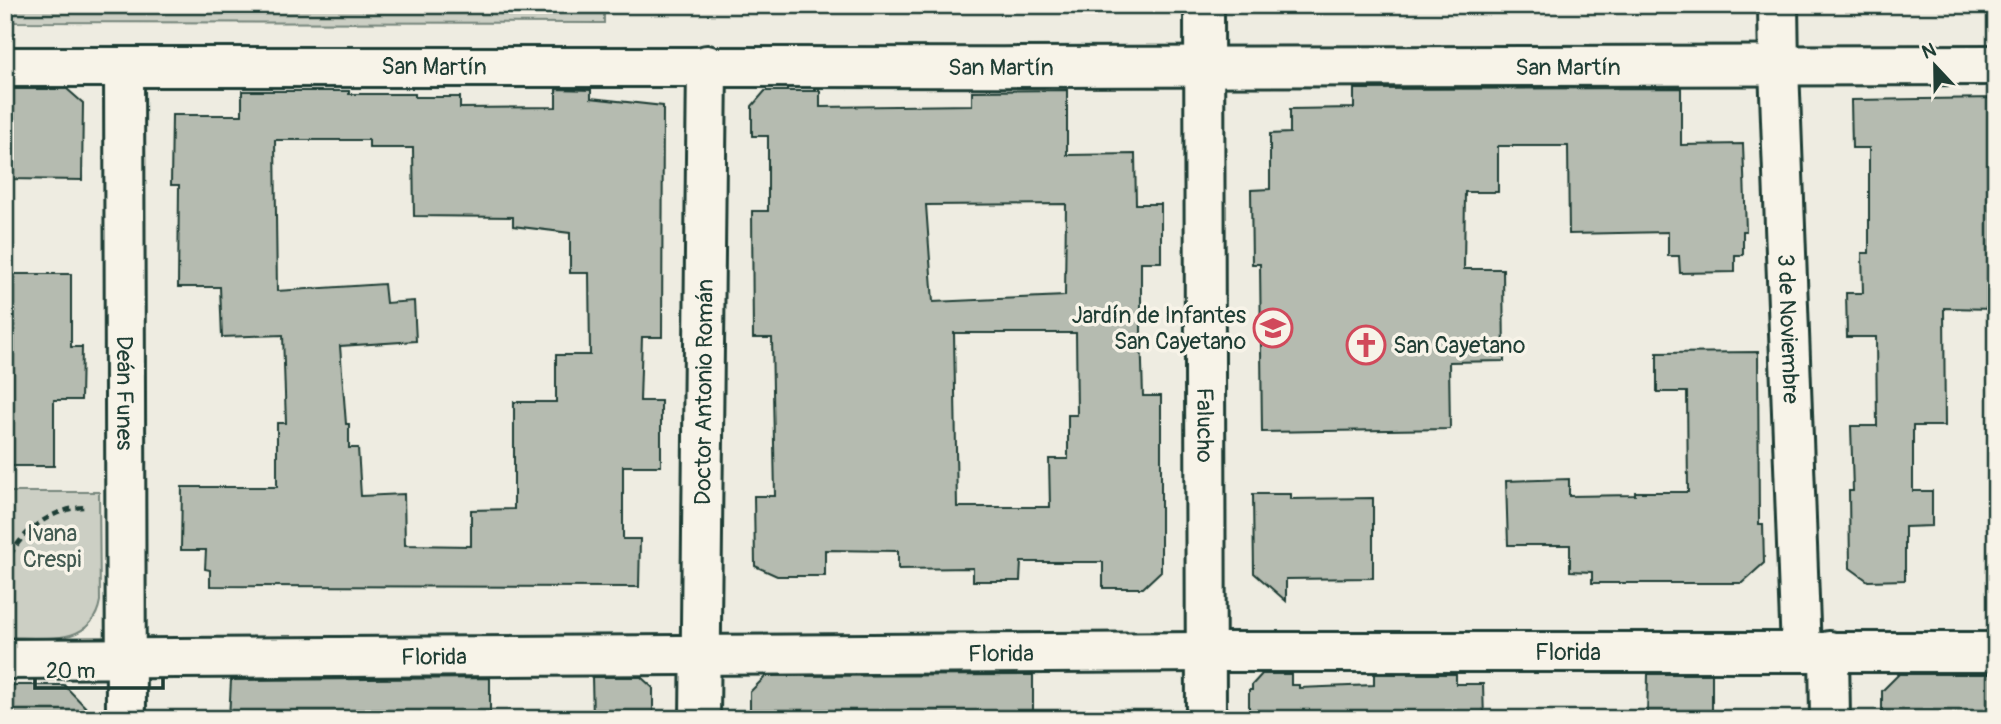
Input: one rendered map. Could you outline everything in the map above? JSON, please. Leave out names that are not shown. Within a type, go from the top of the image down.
[{"type":"street","name":"Falucho","points":[[1205,5],[1206,719]]},
{"type":"street","name":"3 de Noviembre","points":[[1778,5],[1779,67],[1815,651],[1830,719]]},
{"type":"street","name":"San Martín","points":[[5,67],[707,65],[1204,68],[1996,65]]},
{"type":"street","name":"Doctor Antonio Román","points":[[701,719],[707,65]]},
{"type":"street","name":"Deán Funes","points":[[124,67],[126,719]]},
{"type":"street","name":"Florida","points":[[5,659],[1206,652],[1996,652]]},
{"type":"path","points":[[5,566],[18,543],[35,526],[54,513],[78,507],[125,506]]},
{"type":"green space","points":[[5,5],[604,5],[604,23],[5,22]]},
{"type":"green space","name":"Ivana Crespi","points":[[5,492],[99,492],[100,601],[95,616],[87,626],[76,633],[49,638],[5,637]]},
{"type":"building","points":[[1681,88],[1681,145],[1743,144],[1746,231],[1743,231],[1743,255],[1735,255],[1735,272],[1680,273],[1679,256],[1668,256],[1668,232],[1569,234],[1568,146],[1498,146],[1498,192],[1465,192],[1464,269],[1503,269],[1504,361],[1449,362],[1450,429],[1262,432],[1260,264],[1252,264],[1251,190],[1270,189],[1270,134],[1290,133],[1290,109],[1354,108],[1354,89]]},
{"type":"building","points":[[67,89],[83,103],[82,180],[7,179],[5,91]]},
{"type":"building","points":[[556,89],[591,90],[591,98],[663,106],[662,337],[642,337],[640,401],[661,401],[661,466],[623,466],[623,539],[640,539],[639,587],[210,586],[210,570],[205,569],[206,550],[181,550],[182,487],[277,487],[277,423],[286,423],[283,335],[222,337],[220,287],[178,287],[179,185],[171,185],[172,115],[242,115],[242,91],[349,91],[349,94],[460,97],[460,108],[556,107]],"holes":[[[275,140],[369,140],[369,148],[413,148],[414,216],[513,217],[513,226],[570,233],[570,273],[589,273],[590,355],[556,355],[556,402],[514,402],[514,509],[471,510],[471,546],[405,545],[404,494],[361,496],[358,448],[349,448],[349,424],[346,424],[340,346],[416,341],[414,301],[386,303],[384,284],[277,291]]]},
{"type":"building","points":[[1067,90],[1067,155],[1135,154],[1136,204],[1161,204],[1161,262],[1141,262],[1143,396],[1161,396],[1161,571],[1143,588],[1103,588],[1103,562],[1021,562],[1020,581],[973,581],[973,568],[898,569],[898,551],[825,550],[825,576],[777,576],[755,566],[754,496],[775,496],[772,338],[753,338],[752,211],[768,211],[768,136],[752,136],[752,106],[765,91],[820,91],[820,107],[972,105],[972,91]],"holes":[[[1066,204],[1065,296],[933,302],[926,205]],[[954,333],[1076,333],[1077,415],[1068,415],[1068,459],[1049,459],[1050,507],[957,507]]]},
{"type":"building","points":[[1996,98],[1996,309],[1944,308],[1945,426],[1913,426],[1913,491],[1932,491],[1932,526],[1905,527],[1905,580],[1868,581],[1850,568],[1849,491],[1853,491],[1851,426],[1877,426],[1876,337],[1847,337],[1846,293],[1863,293],[1862,253],[1869,253],[1869,148],[1852,148],[1851,100]]},
{"type":"building","points":[[8,274],[71,274],[71,347],[82,347],[81,400],[54,400],[54,466],[5,466],[5,298],[8,298]]},
{"type":"building","points":[[1758,352],[1759,524],[1763,524],[1764,563],[1742,583],[1592,583],[1592,572],[1570,571],[1570,545],[1508,545],[1506,481],[1569,479],[1569,496],[1688,492],[1687,392],[1657,392],[1657,353]]},
{"type":"building","points":[[1253,494],[1291,494],[1291,499],[1373,498],[1373,578],[1286,579],[1286,601],[1254,573]]},
{"type":"building","points":[[1262,674],[1291,674],[1291,685],[1299,685],[1299,688],[1374,685],[1374,674],[1456,674],[1456,684],[1483,684],[1484,719],[1249,719],[1249,690],[1252,690],[1252,685]]},
{"type":"building","points":[[1648,674],[1712,674],[1712,719],[1647,719]]},
{"type":"building","points":[[1899,674],[1996,674],[1996,719],[1882,719],[1882,691]]},
{"type":"building","points":[[1033,675],[1033,719],[750,719],[750,692],[766,676]]},
{"type":"building","points":[[592,677],[641,677],[653,688],[653,719],[593,719]]},
{"type":"building","points":[[490,678],[490,719],[229,719],[231,680]]},
{"type":"building","points":[[5,685],[64,685],[97,719],[5,719]]},
{"type":"place","name":"Jardín de Infantes San Cayetano","points":[[1273,328]]},
{"type":"place","name":"San Cayetano","points":[[1366,345]]}]
